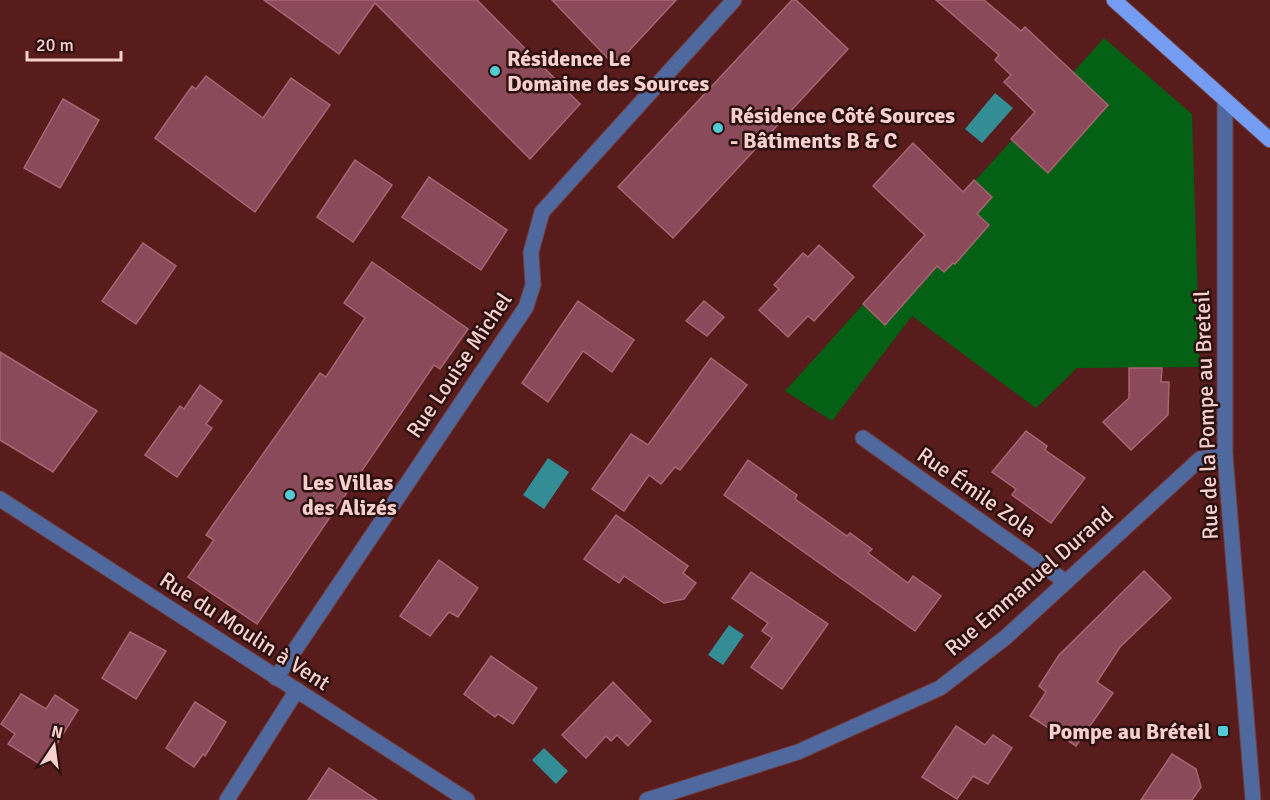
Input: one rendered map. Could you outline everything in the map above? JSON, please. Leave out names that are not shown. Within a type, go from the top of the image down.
[{"type":"main road","points":[[1114,0],[1270,140]]},
{"type":"street","name":"Rue Louise Michel","points":[[276,678],[526,307],[533,285],[531,252],[542,212],[734,0]]},
{"type":"street","name":"Rue de la Pompe au Breteil","points":[[1225,101],[1225,455],[1253,800]]},
{"type":"street","name":"Rue Émile Zola","points":[[863,438],[1066,582]]},
{"type":"street","name":"Rue Emmanuel Durand","points":[[647,800],[798,752],[940,688],[1006,638],[1200,459],[1225,455]]},
{"type":"street","name":"Rue du Moulin à Vent","points":[[0,499],[468,800]]},
{"type":"street","points":[[227,800],[297,690]]},
{"type":"green space","points":[[1104,38],[1192,114],[1200,367],[1077,368],[1036,408],[912,316],[832,421],[785,391]]},
{"type":"water","points":[[995,93],[1013,108],[982,143],[965,129]]},
{"type":"water","points":[[548,458],[569,472],[544,509],[523,495]]},
{"type":"water","points":[[729,625],[744,635],[723,665],[708,655]]},
{"type":"water","points":[[544,748],[568,771],[556,784],[532,760]]},
{"type":"building","name":"Résidence Le Domaine des Sources","points":[[264,0],[477,0],[580,104],[530,159],[375,3],[339,54]]},
{"type":"building","name":"Résidence Le Domaine des Sources","points":[[552,0],[676,0],[615,66]]},
{"type":"building","name":"Résidence Côté Sources - Bâtiments B & C","points":[[792,0],[796,0],[848,49],[673,238],[618,187]]},
{"type":"building","points":[[936,0],[984,0],[1021,31],[1025,27],[1108,105],[1048,173],[1011,139],[1035,112],[1004,82],[1011,75],[995,60],[999,55]]},
{"type":"building","points":[[206,76],[263,118],[291,78],[330,105],[255,212],[155,138],[192,86],[196,89]]},
{"type":"building","points":[[63,99],[99,120],[60,188],[24,168]]},
{"type":"building","points":[[913,143],[963,192],[974,180],[992,197],[977,214],[989,225],[955,264],[953,263],[944,272],[937,266],[885,325],[863,304],[925,235],[873,186]]},
{"type":"building","points":[[355,160],[392,185],[353,242],[317,217]]},
{"type":"building","points":[[429,177],[507,230],[481,270],[402,217]]},
{"type":"building","points":[[143,243],[176,266],[136,324],[102,301]]},
{"type":"building","points":[[819,245],[854,277],[814,321],[808,316],[788,337],[759,310],[779,289],[774,285],[803,253],[808,257]]},
{"type":"building","name":"Les Villas des Alizés","points":[[372,262],[468,329],[440,369],[434,365],[257,624],[188,577],[214,540],[206,535],[320,373],[326,377],[365,318],[344,303]]},
{"type":"building","points":[[578,301],[634,340],[612,372],[583,351],[548,402],[522,383]]},
{"type":"building","points":[[704,301],[724,317],[707,336],[686,321]]},
{"type":"building","points":[[0,352],[97,411],[53,472],[0,440]]},
{"type":"building","points":[[711,358],[747,385],[680,470],[675,467],[661,484],[649,475],[624,511],[592,489],[631,434],[648,445]]},
{"type":"building","points":[[1129,368],[1162,368],[1161,382],[1169,382],[1168,415],[1131,450],[1103,422],[1129,398]]},
{"type":"building","points":[[200,385],[222,401],[206,424],[212,428],[177,477],[145,455],[180,406],[184,409]]},
{"type":"building","points":[[1026,431],[1047,446],[1045,450],[1085,478],[1051,523],[1012,495],[1016,489],[992,472]]},
{"type":"building","points":[[748,460],[797,495],[795,499],[847,536],[850,533],[872,549],[868,553],[908,583],[913,576],[941,596],[915,631],[724,495]]},
{"type":"building","points":[[616,515],[688,566],[683,573],[696,583],[684,599],[664,603],[624,576],[619,583],[584,559]]},
{"type":"building","points":[[439,560],[478,588],[458,617],[449,612],[430,636],[400,616]]},
{"type":"building","points":[[1144,571],[1171,598],[1120,647],[1097,682],[1113,693],[1076,746],[1030,716],[1046,692],[1039,686],[1059,655]]},
{"type":"building","points":[[751,572],[828,624],[782,689],[751,667],[772,638],[762,631],[768,623],[732,598]]},
{"type":"building","points":[[130,632],[166,651],[136,699],[102,678]]},
{"type":"building","points":[[491,656],[537,688],[513,724],[498,714],[495,717],[464,694]]},
{"type":"building","points":[[613,682],[651,721],[628,746],[617,735],[611,741],[606,736],[586,758],[562,735]]},
{"type":"building","points":[[21,694],[46,709],[55,695],[78,710],[43,766],[8,744],[15,734],[1,724]]},
{"type":"building","points":[[195,702],[226,722],[205,756],[203,754],[194,767],[166,748]]},
{"type":"building","points":[[956,726],[985,745],[993,735],[1012,748],[988,784],[973,776],[957,799],[922,777]]},
{"type":"building","points":[[1172,754],[1196,769],[1201,787],[1192,800],[1141,800]]},
{"type":"building","points":[[329,768],[377,800],[308,800]]},
{"type":"place","name":"Résidence Le Domaine des Sources","points":[[495,71]]},
{"type":"place","name":"Résidence Côté Sources - Bâtiments B & C","points":[[718,128]]},
{"type":"place","name":"Les Villas des Alizés","points":[[290,495]]},
{"type":"place","name":"Pompe au Bréteil","points":[[1223,731]]}]
